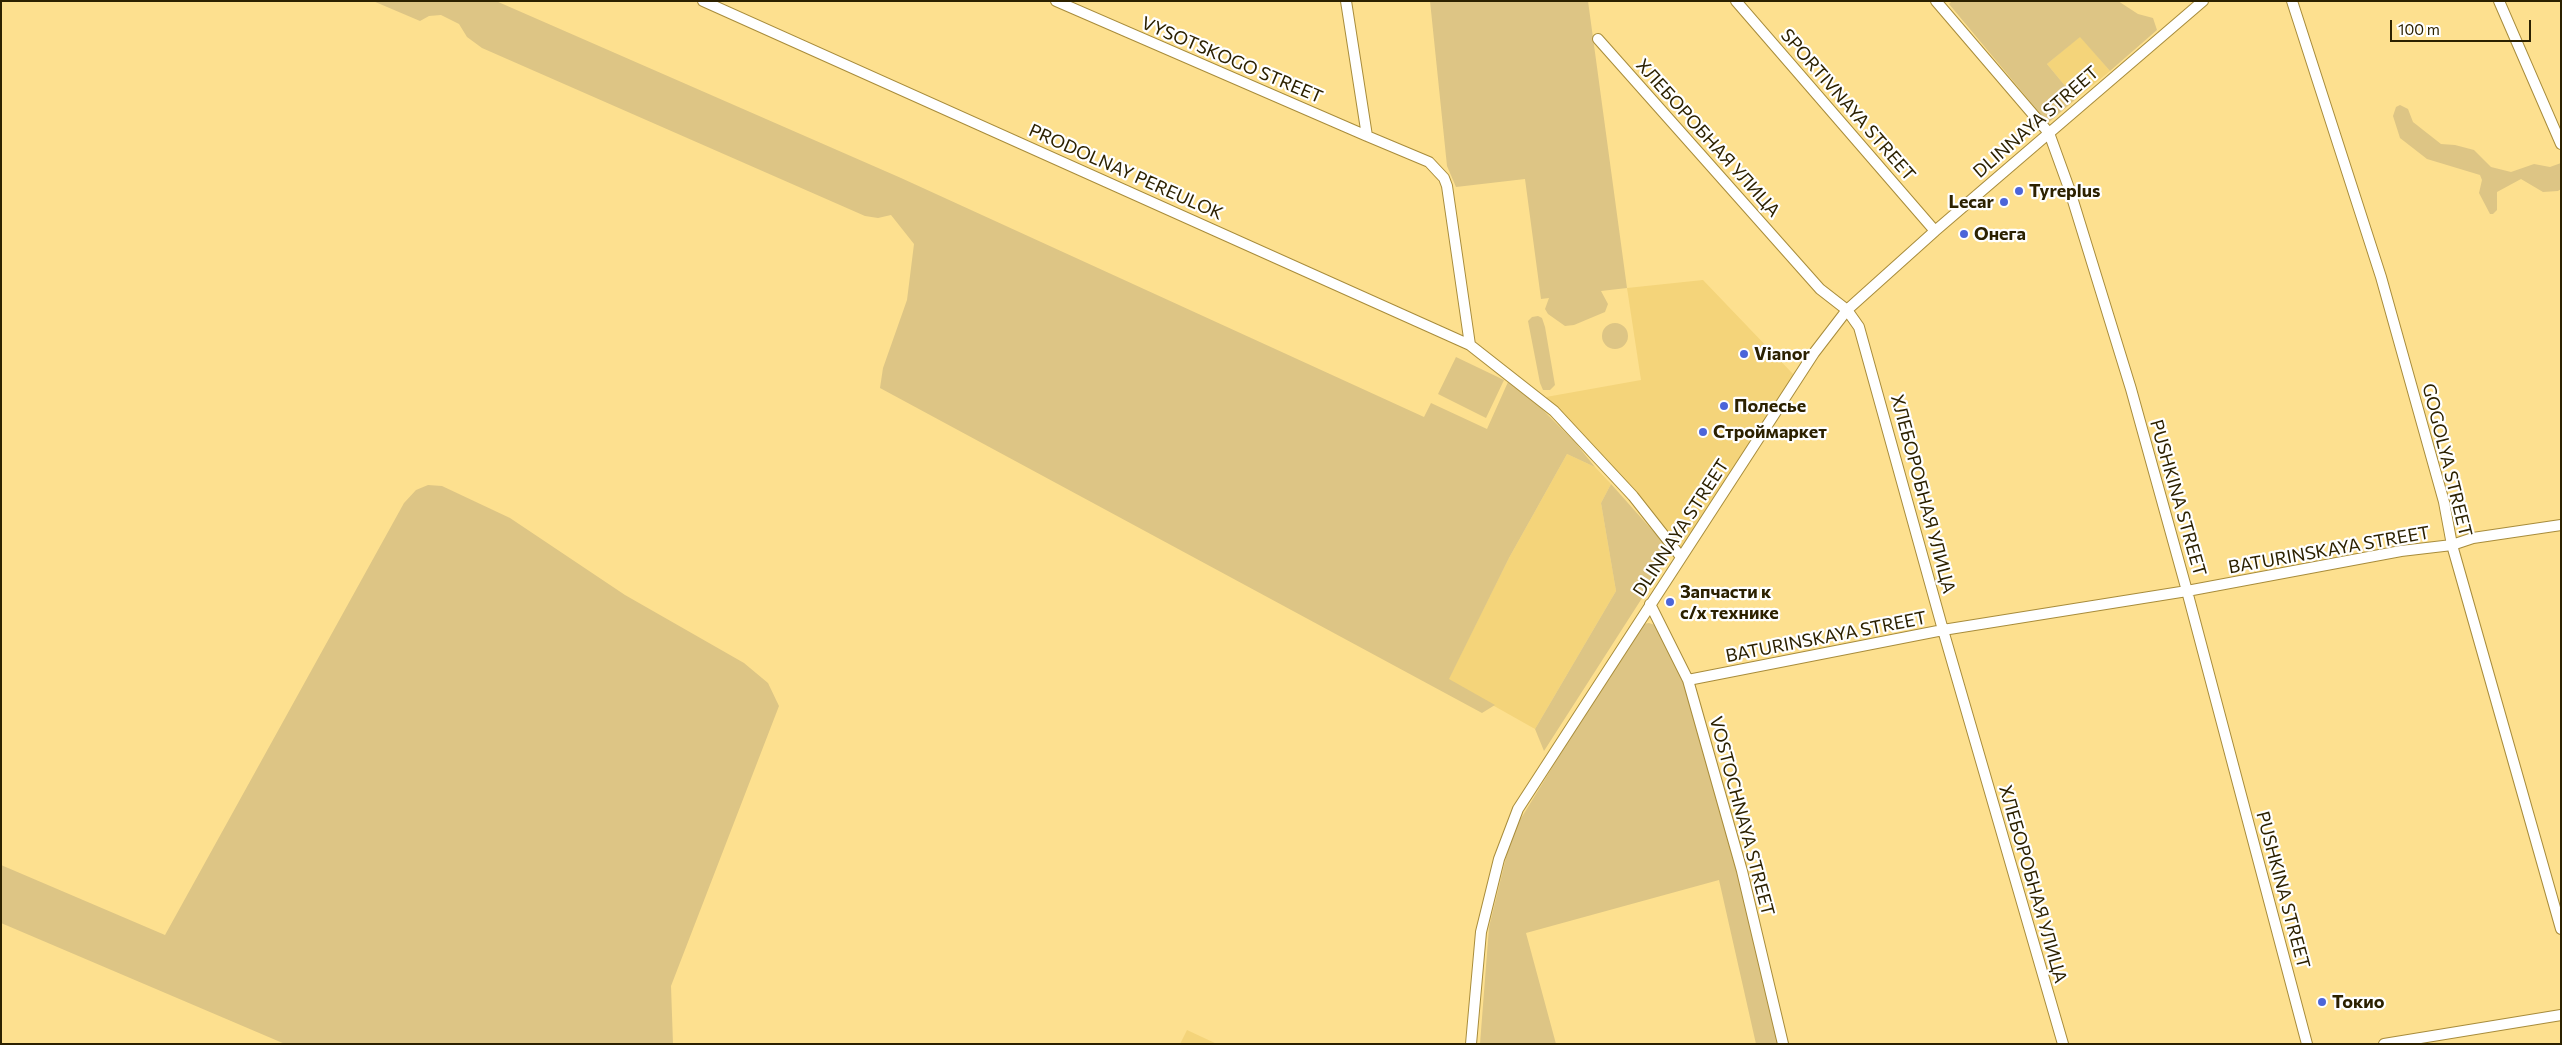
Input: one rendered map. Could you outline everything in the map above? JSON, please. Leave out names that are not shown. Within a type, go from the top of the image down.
[{"type":"street","name":"PRODOLNAY PEREULOK","points":[[704,1],[1470,344],[1554,411],[1628,490],[1681,557]]},
{"type":"street","name":"VYSOTSKOGO STREET","points":[[1056,1],[1429,162],[1444,178],[1449,194],[1470,344]]},
{"type":"street","points":[[1346,1],[1367,136]]},
{"type":"street","name":"SPORTIVNAYA STREET","points":[[1736,1],[1934,231]]},
{"type":"street","name":"PUSHKINA STREET","points":[[1936,1],[2049,133],[2070,191],[2131,389],[2187,591],[2307,1044]]},
{"type":"street","name":"DLINNAYA STREET","points":[[1471,1044],[1480,932],[1487,901],[1509,828],[1518,808],[1814,353],[1847,310],[1934,231],[2203,1]]},
{"type":"street","name":"GOGOLYA STREET","points":[[2292,1],[2381,277],[2444,502],[2452,545],[2561,929]]},
{"type":"street","points":[[2499,1],[2561,144]]},
{"type":"street","name":"ХЛЕБОРОБНАЯ УЛИЦА","points":[[1598,39],[1820,288],[1847,310],[1864,339],[1943,630],[2063,1044]]},
{"type":"street","name":"BATURINSKAYA STREET","points":[[1688,680],[1943,630],[2187,591],[2401,551],[2452,545],[2472,538],[2561,524]]},
{"type":"street","name":"VOSTOCHNAYA STREET","points":[[1650,604],[1688,680],[1742,871],[1782,1044]]},
{"type":"street","points":[[2384,1044],[2561,1015]]},
{"type":"shaded area","points":[[373,1],[496,1],[901,178],[1424,417],[1431,403],[1487,429],[1508,382],[1541,408],[1574,441],[1595,467],[1567,454],[1509,558],[1449,679],[1495,705],[1482,713],[880,388],[883,368],[907,300],[914,244],[891,215],[878,218],[865,216],[482,48],[467,37],[459,24],[441,15],[429,16],[420,21]]},
{"type":"shaded area","points":[[1430,1],[1588,1],[1627,288],[1601,291],[1608,304],[1605,312],[1574,325],[1565,326],[1548,314],[1545,309],[1549,298],[1541,299],[1525,179],[1456,187],[1447,166]]},
{"type":"shaded area","points":[[1952,1],[2118,1],[2138,14],[2153,18],[2157,30],[2110,71],[2080,37],[2047,64],[2076,99],[2048,123],[1949,4]]},
{"type":"shaded area","points":[[2080,36],[2110,71],[2076,99],[2047,64]]},
{"type":"shaded area","points":[[2400,105],[2408,109],[2413,122],[2441,144],[2455,145],[2474,150],[2491,167],[2511,172],[2534,164],[2550,167],[2561,163],[2561,189],[2543,192],[2521,179],[2497,192],[2497,210],[2490,214],[2479,193],[2482,180],[2480,175],[2427,159],[2400,138],[2393,116],[2396,107]]},
{"type":"shaded area","points":[[1703,280],[1794,375],[1681,549],[1624,479],[1546,397],[1641,380],[1627,288]]},
{"type":"shaded area","points":[[1538,316],[1542,318],[1545,327],[1555,385],[1550,390],[1543,390],[1540,383],[1528,321],[1532,317]]},
{"type":"shaded area","points":[[1615,323],[1624,327],[1628,336],[1624,345],[1615,349],[1606,345],[1602,336],[1606,327]]},
{"type":"shaded area","points":[[1456,357],[1504,380],[1486,418],[1438,394]]},
{"type":"shaded area","points":[[1567,454],[1595,467],[1611,484],[1601,503],[1616,591],[1535,729],[1448,680],[1509,558]]},
{"type":"shaded area","points":[[1611,484],[1669,549],[1669,556],[1544,751],[1535,729],[1616,591],[1601,503]]},
{"type":"shaded area","points":[[428,485],[442,486],[510,518],[625,595],[744,663],[768,683],[779,706],[671,986],[673,1044],[285,1044],[1,923],[1,865],[165,935],[404,503],[416,490]]},
{"type":"shaded area","points":[[1643,624],[1655,625],[1685,685],[1737,873],[1780,1044],[1756,1044],[1719,880],[1526,933],[1556,1044],[1480,1044],[1489,927],[1512,833],[1637,629]]},
{"type":"shaded area","points":[[1187,1030],[1217,1044],[1180,1044]]},
{"type":"place","name":"Tyreplus","points":[[2019,191]]},
{"type":"place","name":"Lecar","points":[[2004,202]]},
{"type":"place","name":"Онега","points":[[1964,234]]},
{"type":"place","name":"Vianor","points":[[1744,354]]},
{"type":"place","name":"Полесье","points":[[1724,406]]},
{"type":"place","name":"Строймаркет","points":[[1703,432]]},
{"type":"place","name":"Запчасти к с/х технике","points":[[1670,602]]},
{"type":"place","name":"Токио","points":[[2322,1002]]}]
